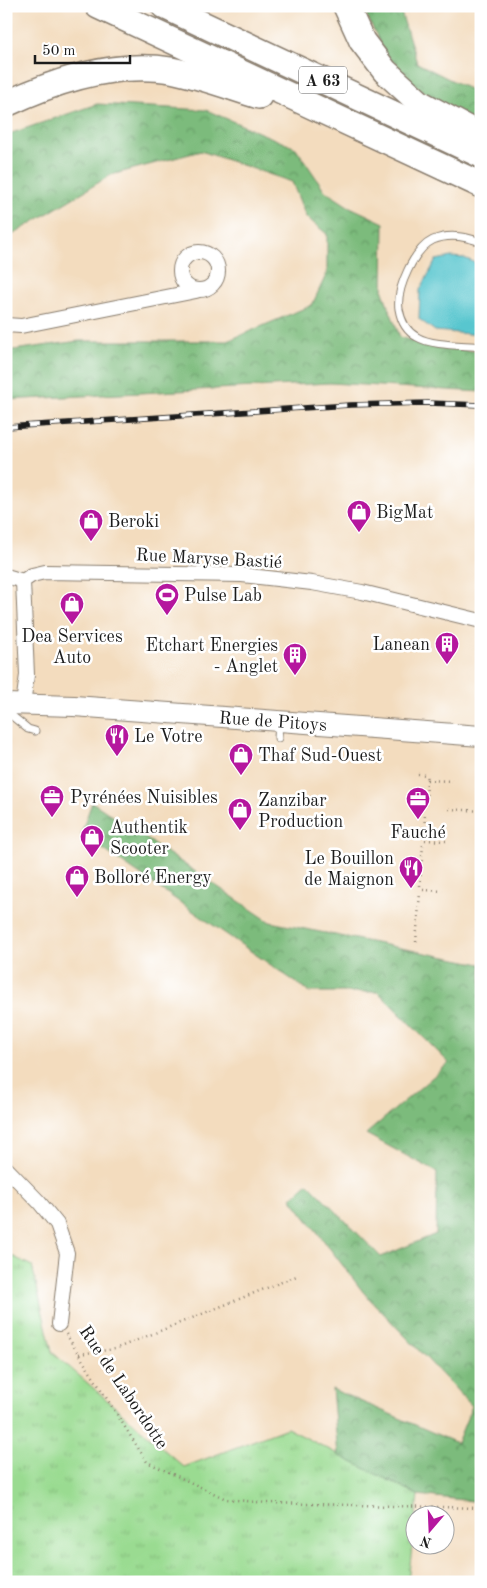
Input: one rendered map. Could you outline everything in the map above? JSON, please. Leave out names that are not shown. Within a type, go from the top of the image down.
[{"type":"highway","name":"A 63","points":[[98,6],[481,185]]},
{"type":"highway","name":"A 63","points":[[164,6],[481,154]]},
{"type":"highway","points":[[346,6],[362,41],[385,71],[420,103],[481,136]]},
{"type":"highway","points":[[6,104],[70,78],[110,71],[139,69],[171,70],[259,96],[329,125],[375,136]]},
{"type":"street","points":[[6,325],[21,326],[196,291]]},
{"type":"street","name":"Rue Maryse Bastié","points":[[23,581],[32,575],[45,572],[242,574],[362,592],[481,621]]},
{"type":"street","points":[[6,576],[23,581],[26,675],[12,706]]},
{"type":"street","name":"Rue de Pitoys","points":[[12,706],[74,706],[279,729],[481,736]]},
{"type":"street","name":"Rue de Labordotte","points":[[6,1168],[39,1202],[57,1224],[67,1253],[59,1324]]},
{"type":"lane","points":[[481,242],[459,236],[445,236],[431,241],[422,248],[410,264],[402,287],[398,308],[405,328],[418,338],[481,347]]},
{"type":"lane","points":[[12,706],[28,729],[35,731]]},
{"type":"path","points":[[418,774],[426,775],[426,805]]},
{"type":"path","points":[[427,780],[452,781]]},
{"type":"path","points":[[449,809],[481,811]]},
{"type":"path","points":[[425,812],[425,838],[447,841]]},
{"type":"path","points":[[423,844],[420,885],[428,890]]},
{"type":"path","points":[[423,890],[443,891]]},
{"type":"path","points":[[416,942],[420,892]]},
{"type":"path","points":[[79,1354],[114,1350],[299,1275]]},
{"type":"path","name":"Rue de Labordotte","points":[[59,1324],[147,1462],[226,1499],[267,1502],[481,1508]]},
{"type":"green space","points":[[362,6],[399,6],[417,63],[481,95],[481,125],[436,101],[392,67]]},
{"type":"green space","points":[[97,104],[206,110],[296,148],[325,191],[348,206],[384,223],[383,292],[400,337],[428,345],[481,352],[481,392],[330,383],[6,400],[6,351],[79,341],[227,341],[312,305],[327,273],[327,234],[306,217],[292,182],[201,151],[111,175],[12,235],[6,236],[6,135]]},
{"type":"green space","points":[[92,802],[270,922],[481,964],[481,1502],[418,1495],[338,1455],[332,1389],[457,1443],[472,1406],[364,1293],[291,1198],[308,1183],[381,1257],[436,1234],[437,1172],[366,1134],[449,1063],[378,992],[310,992],[81,834]]},
{"type":"green space","points":[[6,1253],[32,1266],[52,1352],[184,1467],[287,1428],[418,1495],[417,1506],[404,1506],[404,1556],[411,1556],[408,1582],[6,1582]]},
{"type":"water","points":[[451,257],[464,258],[481,265],[481,335],[435,331],[419,319],[420,290],[436,260]]},
{"type":"railway","points":[[6,427],[350,405],[428,403],[481,405]]},
{"type":"place","name":"BigMat","points":[[359,533]]},
{"type":"place","name":"Beroki","points":[[91,542]]},
{"type":"place","name":"Pulse Lab","points":[[167,616]]},
{"type":"place","name":"Dea Services Auto","points":[[72,625]]},
{"type":"place","name":"Lanean","points":[[447,665]]},
{"type":"place","name":"Etchart Energies - Anglet","points":[[295,676]]},
{"type":"place","name":"Le Votre","points":[[117,757]]},
{"type":"place","name":"Thaf Sud-Ouest","points":[[241,776]]},
{"type":"place","name":"Pyrénées Nuisibles","points":[[52,818]]},
{"type":"place","name":"Fauché","points":[[418,820]]},
{"type":"place","name":"Zanzibar Production","points":[[240,831]]},
{"type":"place","name":"Authentik Scooter","points":[[92,858]]},
{"type":"place","name":"Le Bouillon de Maignon","points":[[411,889]]},
{"type":"place","name":"Bolloré Energy","points":[[77,898]]}]
